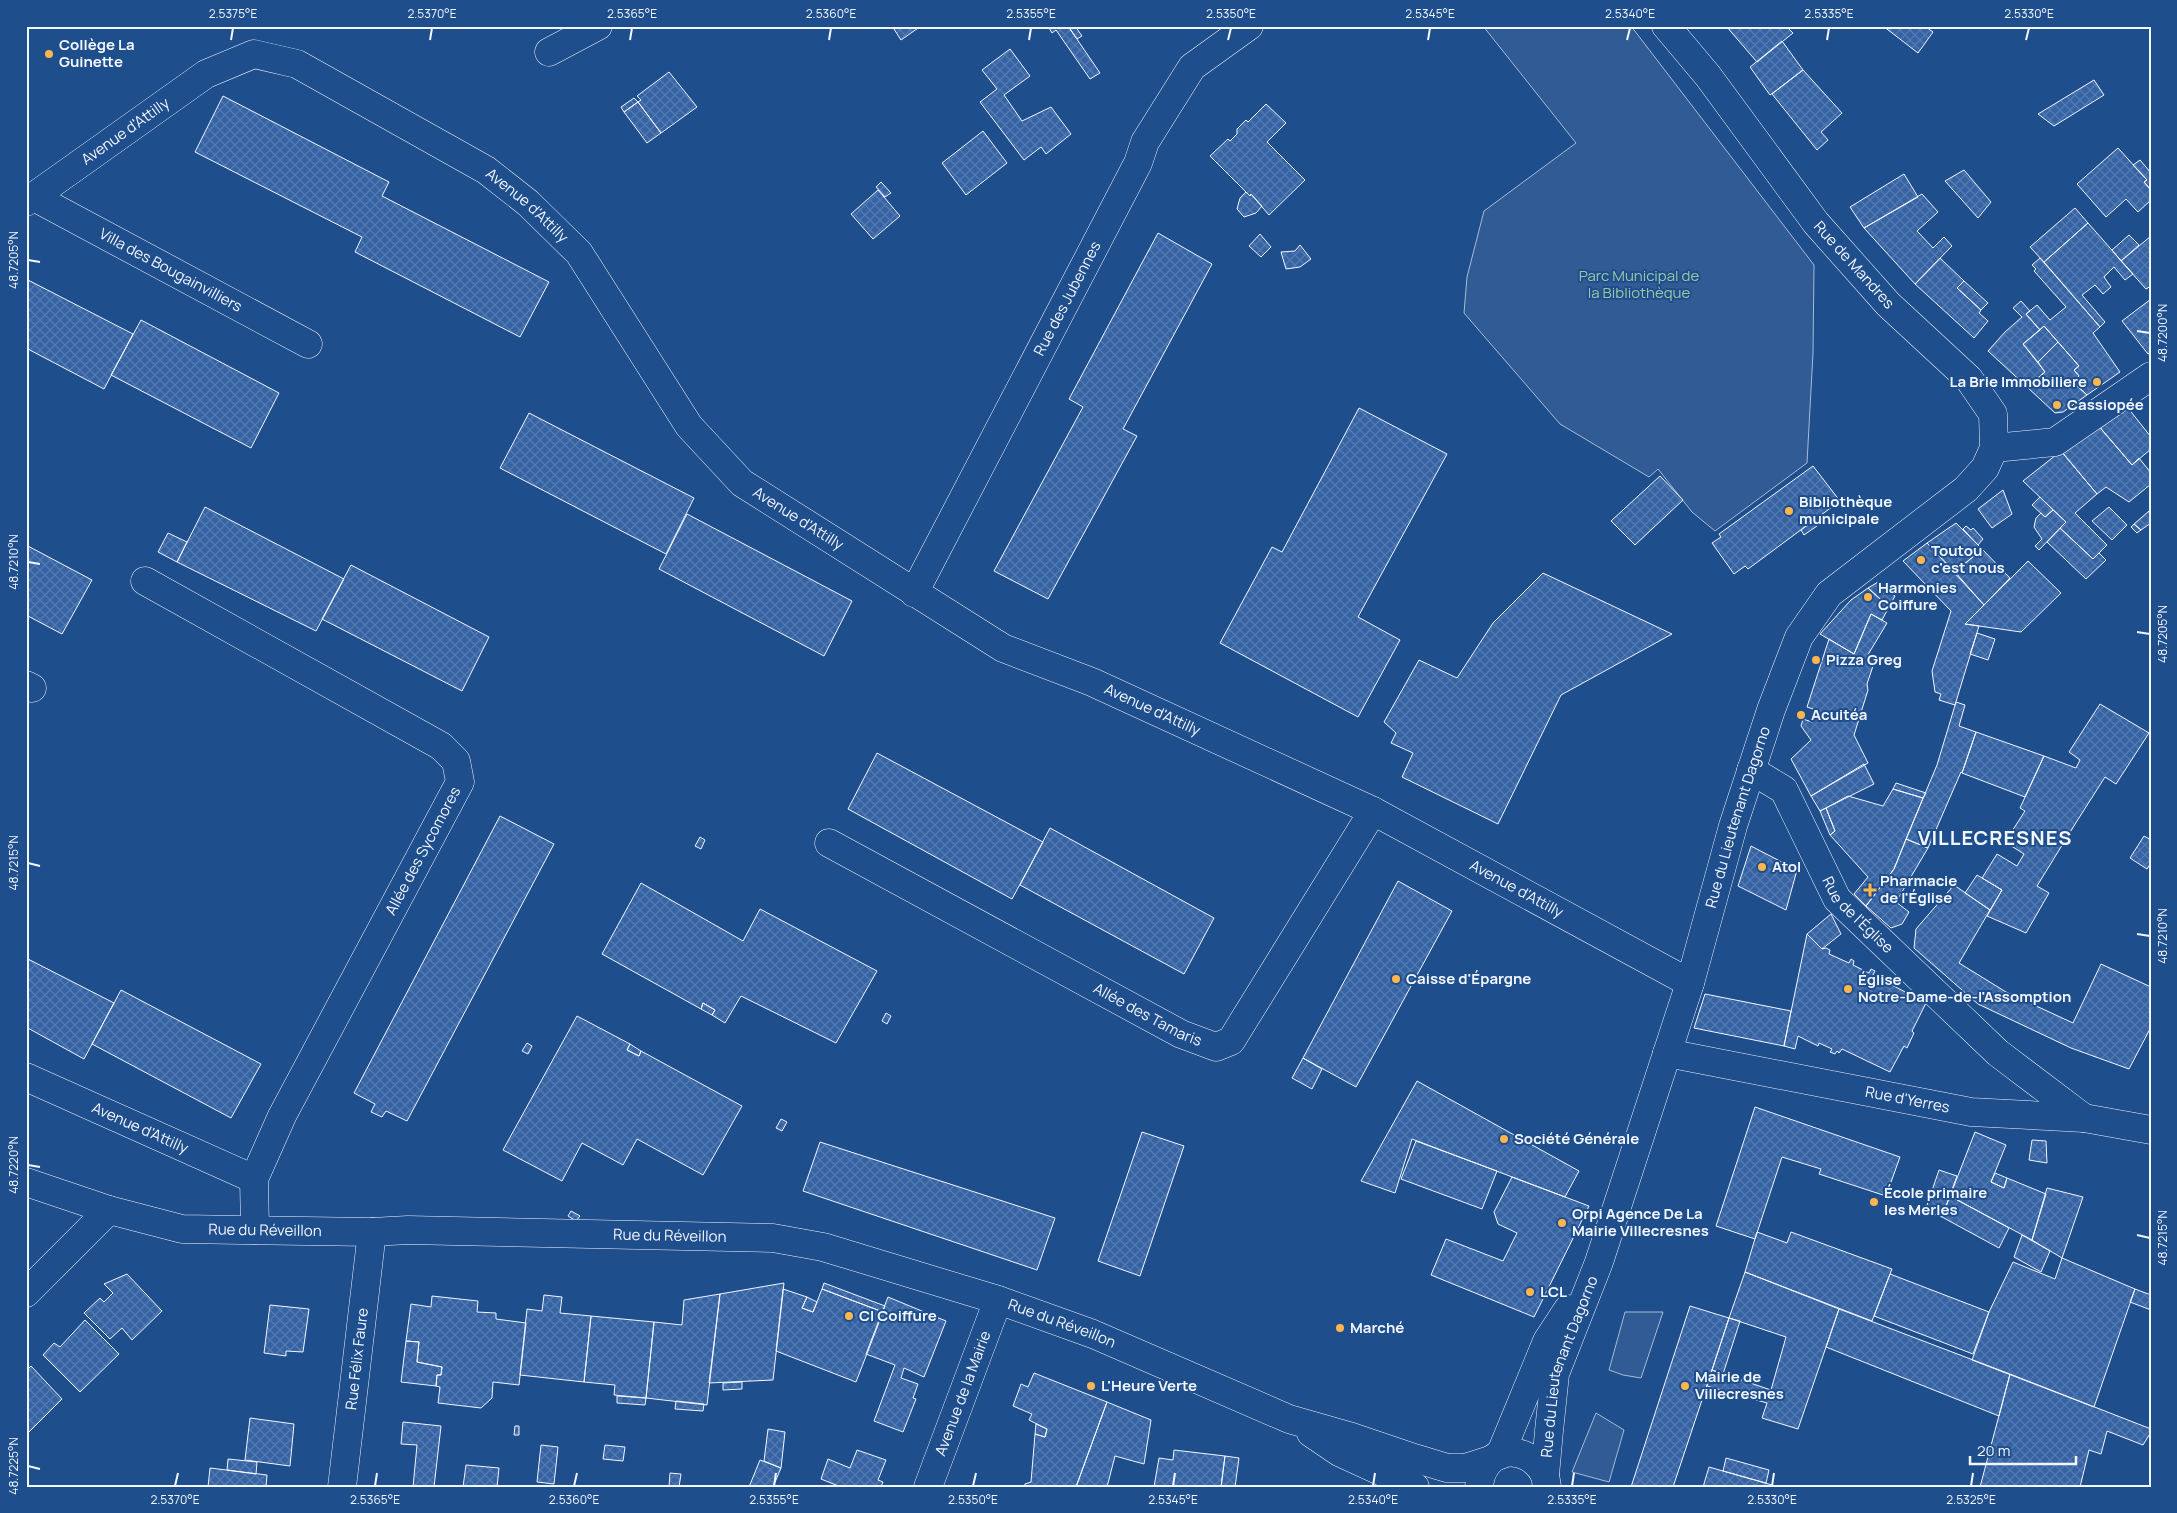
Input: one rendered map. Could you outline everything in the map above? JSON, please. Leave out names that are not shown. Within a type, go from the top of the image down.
[{"type":"street","points":[[549,52],[598,26]]},
{"type":"street","name":"Rue des Jubennes","points":[[914,593],[1138,163],[1145,142],[1192,68],[1249,26]]},
{"type":"street","name":"Rue de Mandres","points":[[1666,26],[1708,76],[1816,223],[1888,304],[1969,379],[1993,414],[1994,448]]},
{"type":"street","name":"Rue de Mandres","points":[[1684,26],[1708,76]]},
{"type":"street","name":"Avenue d'Attilly","points":[[30,200],[206,74],[254,54],[297,64],[486,170],[528,203],[579,252],[688,426],[742,483],[1003,648],[1092,682],[1372,811],[1690,983]]},
{"type":"street","name":"Villa des Bougainvilliers","points":[[30,200],[308,344]]},
{"type":"street","points":[[1994,448],[2055,442],[2151,376]]},
{"type":"street","name":"Rue du Lieutenant Dagorno","points":[[1546,1481],[1555,1374],[1599,1262],[1690,983],[1733,826],[1771,710],[1799,637],[1829,594],[1966,489],[1985,468],[1994,448]]},
{"type":"street","name":"Allée des Sycomores","points":[[145,581],[441,746],[456,761],[460,782],[286,1110],[254,1180]]},
{"type":"street","name":"Rue de l'Église","points":[[1751,770],[1784,790],[1837,899],[1998,1053],[2084,1118]]},
{"type":"street","name":"Allée des Tamaris","points":[[829,843],[1181,1034],[1216,1047],[1231,1041],[1372,811]]},
{"type":"street","name":"Rue d'Yerres","points":[[1667,1054],[1971,1112],[2084,1118],[2151,1130]]},
{"type":"street","name":"Avenue d'Attilly","points":[[26,1077],[254,1180]]},
{"type":"street","points":[[254,1180],[255,1230]]},
{"type":"street","name":"Rue du Réveillon","points":[[26,1182],[110,1210],[182,1229],[372,1232],[408,1230],[773,1238],[823,1247],[998,1300],[1093,1334],[1289,1419],[1352,1436],[1447,1468],[1465,1468],[1495,1457]]},
{"type":"street","points":[[26,1293],[110,1210]]},
{"type":"street","name":"Rue Félix Faure","points":[[342,1487],[372,1232]]},
{"type":"street","name":"Rue du Lieutenant Dagorno","points":[[1479,1487],[1483,1469],[1495,1457],[1547,1341],[1599,1262]]},
{"type":"street","name":"Avenue de la Mairie","points":[[928,1487],[998,1300]]},
{"type":"street","name":"Rue du Réveillon","points":[[1289,1419],[1339,1452],[1415,1487]]},
{"type":"street","name":"Rue du Lieutenant Dagorno","points":[[1495,1457],[1522,1453],[1540,1465],[1546,1481]]},
{"type":"green space","name":"Parc Municipal de la Bibliothèque","points":[[1483,26],[1631,26],[1814,265],[1813,353],[1807,463],[1715,531],[1692,512],[1658,469],[1649,477],[1560,424],[1464,313],[1467,277],[1484,211],[1576,143]]},
{"type":"green space","points":[[1625,1312],[1663,1312],[1641,1378],[1609,1370]]},
{"type":"green space","points":[[1596,1413],[1624,1430],[1609,1482],[1572,1472]]},
{"type":"building","points":[[892,26],[921,26],[901,40]]},
{"type":"building","points":[[1048,26],[1068,26],[1100,73],[1090,79],[1056,30],[1052,33]]},
{"type":"building","points":[[1068,26],[1075,26],[1082,36],[1077,39]]},
{"type":"building","points":[[1726,26],[1786,26],[1793,33],[1757,62]]},
{"type":"building","points":[[1883,26],[1925,26],[1933,32],[1918,53]]},
{"type":"building","points":[[1782,41],[1803,70],[1770,95],[1750,67]]},
{"type":"building","points":[[1010,49],[1030,76],[1004,95],[1022,121],[1051,107],[1071,134],[1046,154],[1041,147],[1024,160],[980,102],[997,89],[982,70]]},
{"type":"building","points":[[1803,70],[1842,113],[1821,132],[1828,140],[1817,150],[1772,94]]},
{"type":"building","points":[[669,72],[697,107],[661,133],[638,102],[641,100],[637,96]]},
{"type":"building","points":[[2094,80],[2104,95],[2054,126],[2038,114]]},
{"type":"building","points":[[223,96],[389,182],[382,196],[549,282],[520,337],[355,252],[362,237],[195,152]]},
{"type":"building","points":[[634,98],[638,102],[624,112],[621,107]]},
{"type":"building","points":[[638,102],[661,133],[647,143],[624,112]]},
{"type":"building","points":[[1266,104],[1286,123],[1267,142],[1305,180],[1269,215],[1251,194],[1250,196],[1210,156],[1228,139],[1230,141],[1237,134],[1237,129],[1246,120],[1248,122]]},
{"type":"building","points":[[983,131],[1007,163],[966,195],[942,163]]},
{"type":"building","points":[[2118,148],[2147,180],[2144,182],[2151,190],[2151,200],[2138,212],[2126,199],[2106,217],[2077,184]]},
{"type":"building","points":[[2140,160],[2151,173],[2151,190],[2144,182],[2147,180],[2133,165]]},
{"type":"building","points":[[1964,170],[1991,202],[1978,218],[1945,181]]},
{"type":"building","points":[[1904,174],[1918,197],[1864,228],[1850,207]]},
{"type":"building","points":[[881,182],[891,193],[885,197],[876,187]]},
{"type":"building","points":[[878,190],[900,216],[873,239],[851,214]]},
{"type":"building","points":[[1246,192],[1250,196],[1251,194],[1262,206],[1256,213],[1244,217],[1237,209],[1240,198]]},
{"type":"building","points":[[1922,194],[1938,212],[1917,231],[1933,248],[1944,237],[1952,246],[1915,284],[1864,228]]},
{"type":"building","points":[[2075,208],[2088,223],[2044,262],[2030,247]]},
{"type":"building","points":[[2088,223],[2133,274],[2125,280],[2114,267],[2104,277],[2111,287],[2103,294],[2095,285],[2082,295],[2105,322],[2100,327],[2044,262]]},
{"type":"building","points":[[1158,233],[1212,264],[1123,429],[1137,436],[1048,599],[994,571],[1083,407],[1069,399]]},
{"type":"building","points":[[1260,234],[1271,247],[1261,257],[1249,246]]},
{"type":"building","points":[[2129,235],[2139,245],[2121,261],[2112,250]]},
{"type":"building","points":[[2151,236],[2151,286],[2146,289],[2121,261]]},
{"type":"building","points":[[1300,245],[1311,259],[1300,267],[1286,269],[1281,252],[1295,251]]},
{"type":"building","points":[[1940,258],[1964,281],[1957,288],[1981,310],[1979,313],[1988,321],[1974,338],[1915,284]]},
{"type":"building","points":[[2040,258],[2100,327],[2093,333],[2120,372],[2087,395],[2073,382],[2079,376],[2074,370],[2079,366],[2044,326],[2040,330],[2026,314],[2037,305],[2050,320],[2066,307],[2034,271],[2036,269],[2032,265]]},
{"type":"building","points":[[26,279],[133,334],[104,389],[26,348]]},
{"type":"building","points":[[1964,281],[1988,303],[1981,310],[1957,288]]},
{"type":"building","points":[[2151,299],[2151,352],[2148,354],[2122,321]]},
{"type":"building","points":[[2021,301],[2030,311],[2026,314],[2040,330],[2023,344],[2045,372],[2027,387],[1988,351],[2022,317],[2013,308]]},
{"type":"building","points":[[141,320],[279,393],[251,448],[111,375]]},
{"type":"building","points":[[2044,326],[2058,342],[2038,362],[2023,344]]},
{"type":"building","points":[[2058,342],[2079,366],[2074,370],[2079,376],[2073,382],[2087,395],[2063,412],[2055,413],[2027,387],[2045,372],[2038,362]]},
{"type":"building","points":[[2124,403],[2151,437],[2151,449],[2132,465],[2097,424]]},
{"type":"building","points":[[1359,408],[1447,454],[1358,617],[1400,640],[1358,717],[1220,643],[1272,547],[1282,552]]},
{"type":"building","points":[[529,413],[694,498],[666,554],[500,468]]},
{"type":"building","points":[[2097,424],[2132,465],[2139,458],[2151,473],[2151,484],[2129,502],[2106,487],[2097,494],[2061,451]]},
{"type":"building","points":[[2061,451],[2097,494],[2075,513],[2107,545],[2093,559],[2060,528],[2066,522],[2023,481]]},
{"type":"building","name":"Bibliothèque municipale","points":[[1813,466],[1840,501],[1748,569],[1745,566],[1734,574],[1712,543],[1721,537],[1719,534]]},
{"type":"building","points":[[1660,476],[1683,500],[1635,545],[1611,521]]},
{"type":"building","points":[[2003,490],[2012,514],[1992,528],[1978,509]]},
{"type":"building","points":[[2040,497],[2053,510],[2045,517],[2032,505]]},
{"type":"building","points":[[205,507],[344,579],[316,631],[177,562]]},
{"type":"building","points":[[2109,507],[2127,525],[2112,540],[2092,521]]},
{"type":"building","points":[[2053,510],[2066,522],[2039,550],[2035,546],[2042,539],[2034,527],[2036,518],[2041,513],[2045,517]]},
{"type":"building","points":[[2149,511],[2151,523],[2141,530],[2134,524]]},
{"type":"building","points":[[687,514],[852,601],[824,656],[659,569]]},
{"type":"building","points":[[1814,520],[1817,526],[1804,535],[1801,530]]},
{"type":"building","points":[[1956,523],[1982,549],[1955,572],[1927,543]]},
{"type":"building","points":[[2134,524],[2141,530],[2137,533],[2131,527]]},
{"type":"building","points":[[1966,526],[1971,530],[1973,528],[1983,539],[1978,545],[1963,529]]},
{"type":"building","points":[[2060,528],[2093,559],[2099,553],[2106,560],[2086,579],[2047,542]]},
{"type":"building","points":[[168,533],[187,542],[177,562],[158,552]]},
{"type":"building","points":[[1927,543],[1984,605],[1965,624],[1979,626],[1955,705],[1939,700],[1941,694],[1935,692],[1932,671],[1951,611],[1903,561]]},
{"type":"building","points":[[26,545],[92,580],[62,634],[26,615]]},
{"type":"building","points":[[1982,549],[2010,578],[1984,605],[1955,572]]},
{"type":"building","points":[[2028,561],[2061,593],[2021,632],[1965,624]]},
{"type":"building","points":[[351,565],[489,637],[462,691],[322,619]]},
{"type":"building","points":[[1543,573],[1672,634],[1561,695],[1498,824],[1402,777],[1413,753],[1391,743],[1396,733],[1384,722],[1419,660],[1457,678],[1493,623]]},
{"type":"building","points":[[1878,582],[1895,596],[1889,607],[1868,588]]},
{"type":"building","points":[[1868,588],[1889,607],[1882,620],[1871,614],[1854,654],[1820,634],[1851,600]]},
{"type":"building","points":[[1871,614],[1887,623],[1866,658],[1874,663],[1854,735],[1868,763],[1811,796],[1791,759],[1811,740],[1801,726],[1803,719],[1812,722],[1816,710],[1807,707],[1829,639],[1854,654]]},
{"type":"building","points":[[1977,633],[1995,639],[1988,660],[1970,654]]},
{"type":"building","points":[[1956,702],[1965,705],[1959,726],[1976,732],[1962,773],[1928,848],[1906,839],[1937,765]]},
{"type":"building","points":[[2100,704],[2149,733],[2116,784],[2105,777],[2037,886],[2049,893],[2026,933],[1987,916],[2002,890],[1982,878],[1997,854],[2017,866],[2024,854],[2005,842],[2025,811],[2020,808],[2044,756],[2076,768],[2080,760],[2069,752]]},
{"type":"building","points":[[1976,732],[2044,756],[2025,797],[1962,773]]},
{"type":"building","points":[[877,753],[1043,842],[1012,899],[848,809]]},
{"type":"building","points":[[1864,764],[1874,784],[1820,811],[1811,796]]},
{"type":"building","points":[[1896,783],[1926,793],[1923,798],[1893,789]]},
{"type":"building","points":[[1893,789],[1923,798],[1894,869],[1866,906],[1854,894],[1868,877],[1830,835],[1835,831],[1826,808],[1848,796],[1883,806]]},
{"type":"building","points":[[1826,808],[1835,831],[1830,835],[1820,811]]},
{"type":"building","points":[[500,816],[554,844],[407,1121],[386,1111],[382,1117],[371,1112],[375,1104],[354,1093]]},
{"type":"building","points":[[1050,828],[1214,918],[1184,974],[1020,885]]},
{"type":"building","points":[[2144,836],[2151,840],[2151,863],[2147,869],[2130,858]]},
{"type":"building","points":[[700,837],[705,840],[701,849],[695,846]]},
{"type":"building","points":[[1906,839],[1928,848],[1896,902],[1909,912],[1902,924],[1891,928],[1866,906],[1894,869]]},
{"type":"building","points":[[1751,846],[1797,870],[1786,910],[1738,886]]},
{"type":"building","points":[[1977,875],[2002,890],[1990,910],[1965,893]]},
{"type":"building","points":[[1398,881],[1452,911],[1356,1087],[1303,1058]]},
{"type":"building","points":[[641,883],[743,941],[760,909],[877,971],[836,1043],[741,996],[725,1023],[712,1015],[715,1010],[703,1003],[701,1009],[602,954]]},
{"type":"building","points":[[1954,885],[1990,910],[1959,963],[2006,992],[2073,1023],[2101,964],[2151,987],[2151,1027],[2129,1069],[2071,1048],[1978,1004],[1914,948],[1916,929]]},
{"type":"building","points":[[1831,914],[1841,934],[1822,949],[1807,934]]},
{"type":"building","name":"Église Notre-Dame-de-l'Assomption","points":[[1807,934],[1822,949],[1830,950],[1829,954],[1849,963],[1851,959],[1854,961],[1853,965],[1869,973],[1871,969],[1875,971],[1873,975],[1926,1003],[1912,1031],[1914,1033],[1907,1048],[1904,1046],[1890,1072],[1842,1049],[1839,1053],[1837,1051],[1835,1054],[1830,1052],[1832,1049],[1819,1043],[1818,1046],[1798,1036],[1795,1049],[1784,1046]]},
{"type":"building","points":[[26,958],[114,1003],[84,1059],[26,1027]]},
{"type":"building","points":[[121,990],[261,1064],[231,1118],[92,1044]]},
{"type":"building","points":[[1705,994],[1791,1011],[1784,1046],[1694,1028]]},
{"type":"building","points":[[703,1003],[715,1010],[712,1015],[701,1009]]},
{"type":"building","points":[[886,1013],[891,1016],[887,1024],[882,1021]]},
{"type":"building","points":[[577,1016],[630,1044],[627,1050],[639,1056],[641,1051],[742,1106],[703,1175],[637,1139],[623,1165],[582,1143],[562,1181],[503,1150]]},
{"type":"building","points":[[527,1043],[532,1046],[528,1054],[522,1051]]},
{"type":"building","points":[[630,1044],[641,1051],[639,1056],[627,1050]]},
{"type":"building","points":[[1303,1058],[1322,1069],[1312,1089],[1292,1078]]},
{"type":"building","points":[[1417,1081],[1579,1171],[1565,1197],[1412,1139],[1395,1193],[1361,1181]]},
{"type":"building","points":[[1755,1107],[1900,1157],[1886,1196],[1819,1174],[1821,1169],[1782,1157],[1755,1239],[1716,1226]]},
{"type":"building","points":[[781,1119],[787,1122],[782,1131],[776,1128]]},
{"type":"building","points":[[1142,1132],[1184,1146],[1140,1276],[1098,1261]]},
{"type":"building","points":[[1975,1132],[2006,1145],[1991,1182],[2004,1188],[2007,1178],[2046,1194],[2032,1240],[1950,1196]]},
{"type":"building","points":[[2032,1140],[2046,1141],[2047,1163],[2029,1160]]},
{"type":"building","points":[[1416,1141],[1497,1171],[1482,1209],[1401,1179]]},
{"type":"building","points":[[820,1142],[1055,1218],[1037,1270],[803,1191]]},
{"type":"building","points":[[1939,1170],[1957,1176],[1942,1217],[1925,1211]]},
{"type":"building","points":[[1995,1173],[2007,1178],[2004,1188],[1991,1182]]},
{"type":"building","points":[[1512,1177],[1589,1206],[1534,1317],[1431,1275],[1446,1239],[1503,1261],[1517,1233],[1498,1224],[1494,1212]]},
{"type":"building","points":[[2047,1188],[2083,1197],[2062,1258],[2032,1240]]},
{"type":"building","points":[[1950,1196],[2009,1228],[1999,1248],[1942,1217]]},
{"type":"building","points":[[571,1211],[580,1216],[576,1221],[568,1216]]},
{"type":"building","points":[[1757,1232],[1787,1243],[1791,1232],[1892,1269],[1872,1321],[1745,1272]]},
{"type":"building","points":[[2022,1235],[2050,1251],[2041,1272],[2014,1257]]},
{"type":"building","points":[[2062,1258],[2135,1289],[2094,1407],[1972,1360],[1989,1312],[2013,1262],[2055,1279]]},
{"type":"building","points":[[1745,1272],[1839,1309],[1798,1429],[1762,1418],[1767,1403],[1707,1386],[1712,1370],[1771,1390],[1786,1337],[1729,1318]]},
{"type":"building","points":[[127,1274],[162,1311],[132,1340],[122,1328],[110,1339],[84,1313],[100,1298],[104,1302],[113,1293],[104,1284]]},
{"type":"building","points":[[1890,1274],[1989,1312],[1973,1354],[1874,1316]]},
{"type":"building","points":[[784,1283],[773,1380],[709,1383],[720,1294]]},
{"type":"building","points":[[824,1283],[885,1306],[883,1312],[822,1289]]},
{"type":"building","points":[[783,1289],[807,1297],[802,1308],[813,1312],[822,1289],[883,1312],[856,1382],[776,1351]]},
{"type":"building","points":[[2135,1289],[2151,1295],[2151,1310],[2130,1302]]},
{"type":"building","points":[[720,1294],[707,1405],[646,1398],[654,1322],[682,1325],[684,1300]]},
{"type":"building","points":[[544,1295],[562,1297],[560,1313],[591,1316],[584,1382],[520,1375],[527,1309],[542,1311]]},
{"type":"building","points":[[432,1296],[478,1301],[477,1312],[496,1313],[496,1319],[526,1323],[519,1385],[493,1382],[492,1398],[481,1408],[438,1403],[440,1387],[436,1386],[437,1375],[441,1375],[442,1367],[417,1362],[419,1342],[406,1341],[411,1304],[431,1307]]},
{"type":"building","points":[[807,1297],[817,1302],[813,1312],[802,1308]]},
{"type":"building","points":[[888,1297],[946,1321],[924,1377],[904,1368],[901,1378],[918,1384],[913,1398],[916,1399],[903,1432],[874,1421],[895,1365],[866,1354]]},
{"type":"building","points":[[270,1305],[309,1309],[303,1352],[286,1351],[286,1356],[264,1353]]},
{"type":"building","points":[[1690,1306],[1729,1318],[1673,1487],[1631,1487]]},
{"type":"building","points":[[1839,1309],[2010,1374],[1999,1416],[1826,1347]]},
{"type":"building","points":[[591,1316],[654,1322],[646,1398],[614,1395],[615,1385],[584,1382]]},
{"type":"building","points":[[1729,1318],[1740,1321],[1723,1374],[1712,1370]]},
{"type":"building","points":[[85,1320],[119,1354],[80,1392],[43,1355],[54,1343],[60,1347]]},
{"type":"building","points":[[406,1341],[419,1342],[417,1362],[442,1367],[441,1375],[437,1375],[436,1386],[401,1382]]},
{"type":"building","points":[[31,1366],[62,1399],[26,1435],[26,1371]]},
{"type":"building","points":[[1034,1373],[1107,1402],[1076,1487],[1024,1487],[1025,1484],[1031,1482],[1035,1434],[1045,1437],[1047,1429],[1029,1420],[1032,1414],[1013,1406],[1021,1384],[1028,1387]]},
{"type":"building","points":[[2010,1374],[2151,1429],[2151,1432],[2143,1445],[2107,1431],[2101,1454],[2089,1450],[2080,1487],[1980,1487]]},
{"type":"building","points":[[742,1382],[742,1389],[723,1390],[723,1383]]},
{"type":"building","points":[[617,1396],[646,1398],[645,1405],[617,1403]]},
{"type":"building","points":[[676,1401],[704,1404],[703,1411],[675,1409]]},
{"type":"building","points":[[1107,1402],[1151,1420],[1144,1464],[1115,1456],[1107,1487],[1076,1487]]},
{"type":"building","points":[[250,1418],[294,1424],[290,1466],[245,1460]]},
{"type":"building","points":[[403,1422],[441,1426],[434,1487],[413,1487],[417,1445],[401,1444]]},
{"type":"building","points":[[1036,1424],[1047,1429],[1045,1437],[1035,1434]]},
{"type":"building","points":[[515,1426],[519,1426],[519,1435],[514,1435]]},
{"type":"building","points":[[768,1429],[785,1432],[781,1468],[764,1461]]},
{"type":"building","points":[[541,1445],[558,1447],[554,1484],[537,1482]]},
{"type":"building","points":[[605,1445],[625,1447],[623,1461],[603,1459]]},
{"type":"building","points":[[857,1450],[886,1460],[878,1480],[883,1482],[881,1487],[841,1487],[821,1479],[828,1459],[850,1468]]},
{"type":"building","points":[[1174,1450],[1225,1456],[1221,1487],[1154,1487],[1159,1458],[1173,1460]]},
{"type":"building","points":[[1225,1456],[1239,1458],[1235,1487],[1221,1487]]},
{"type":"building","points":[[1726,1458],[1769,1470],[1766,1483],[1723,1471]]},
{"type":"building","points":[[228,1459],[257,1462],[256,1474],[227,1470]]},
{"type":"building","points":[[760,1460],[781,1468],[773,1487],[749,1487]]},
{"type":"building","points":[[466,1465],[499,1468],[497,1487],[463,1487]]},
{"type":"building","points":[[1709,1467],[1779,1487],[1703,1487]]},
{"type":"building","points":[[210,1468],[267,1475],[266,1487],[208,1487]]},
{"type":"building","points":[[670,1473],[681,1474],[679,1487],[669,1487]]},
{"type":"place","name":"Collège La Guinette","points":[[49,54]]},
{"type":"place","name":"La Brie Immobiliere","points":[[2097,382]]},
{"type":"place","name":"Cassiopée","points":[[2057,405]]},
{"type":"place","name":"Bibliothèque municipale","points":[[1789,511]]},
{"type":"place","name":"Toutou c'est nous","points":[[1921,560]]},
{"type":"place","name":"Harmonies Coiffure","points":[[1868,597]]},
{"type":"place","name":"Pizza Greg","points":[[1816,660]]},
{"type":"place","name":"Acuitéa","points":[[1801,715]]},
{"type":"place","name":"Atol","points":[[1762,867]]},
{"type":"place","name":"Pharmacie de l'Église","points":[[1870,890]]},
{"type":"place","name":"Caisse d'Épargne","points":[[1396,979]]},
{"type":"place","name":"Église Notre-Dame-de-l'Assomption","points":[[1848,989]]},
{"type":"place","name":"Société Générale","points":[[1504,1139]]},
{"type":"place","name":"École primaire les Merles","points":[[1874,1202]]},
{"type":"place","name":"Orpi Agence De La Mairie Villecresnes","points":[[1562,1223]]},
{"type":"place","name":"LCL","points":[[1530,1292]]},
{"type":"place","name":"CI Coiffure","points":[[849,1316]]},
{"type":"place","name":"Marché","points":[[1340,1328]]},
{"type":"place","name":"L'Heure Verte","points":[[1091,1386]]},
{"type":"place","name":"Mairie de Villecresnes","points":[[1685,1386]]},
{"type":"district","name":"VILLECRESNES","points":[[1995,838]]}]
